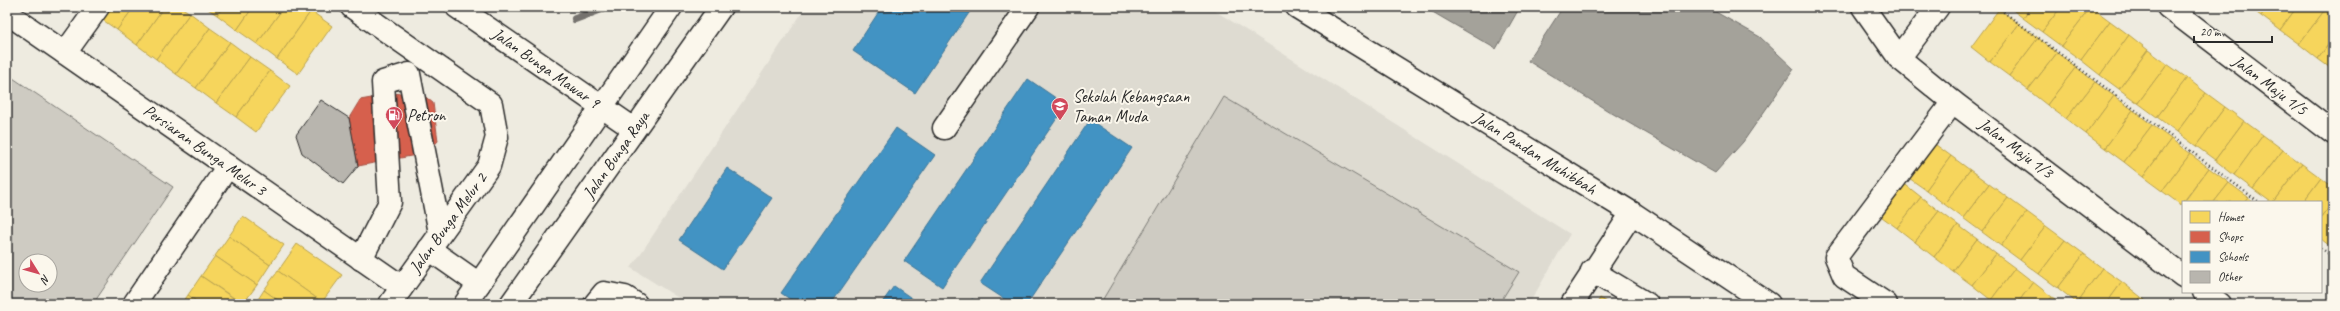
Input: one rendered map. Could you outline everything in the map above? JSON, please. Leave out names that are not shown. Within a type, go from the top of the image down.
[{"type":"street","points":[[65,53],[98,7]]},
{"type":"street","points":[[352,7],[420,54],[409,74],[435,241],[478,284]]},
{"type":"street","name":"Jalan Bunga Mawar 9","points":[[458,7],[634,129]]},
{"type":"street","points":[[465,304],[671,7]]},
{"type":"street","name":"Jalan Bunga Raya","points":[[511,304],[721,7]]},
{"type":"street","points":[[944,128],[1028,7]]},
{"type":"street","name":"Jalan Pandan Muhibbah","points":[[1297,7],[1632,213],[1769,304]]},
{"type":"street","name":"Jalan Maju 1/3","points":[[1863,7],[1899,58],[1953,102],[2182,275]]},
{"type":"street","points":[[1899,58],[1938,7]]},
{"type":"street","name":"Jalan Maju 1/5","points":[[2168,7],[2333,133]]},
{"type":"street","name":"Persiaran Bunga Melur 3","points":[[7,13],[361,259],[396,296]]},
{"type":"street","name":"Jalan Bunga Melur 2","points":[[396,296],[488,166],[497,137],[491,104],[420,54]]},
{"type":"street","points":[[361,259],[390,202],[383,82],[409,74]]},
{"type":"street","points":[[1886,304],[1844,276],[1836,256],[1953,102]]},
{"type":"street","points":[[134,304],[228,166]]},
{"type":"street","points":[[1572,304],[1592,271],[1632,213]]},
{"type":"street","points":[[1592,271],[1647,304]]},
{"type":"street","points":[[2205,293],[2220,304]]},
{"type":"street","points":[[599,298],[625,297],[636,304]]},
{"type":"path","points":[[1997,7],[2258,201]]},
{"type":"path","points":[[2322,249],[2333,257]]},
{"type":"shaded area","name":"Sekolah Kebangsaan Taman Muda","points":[[806,7],[1209,7],[1570,234],[1529,304],[688,304],[631,268]]},
{"type":"shaded area","points":[[1424,7],[1520,7],[1496,49]]},
{"type":"shaded area","points":[[1563,7],[1707,7],[1760,37],[1794,69],[1743,142],[1715,173],[1610,112],[1528,61]]},
{"type":"shaded area","points":[[7,74],[173,187],[93,304],[7,304]]},
{"type":"shaded area","points":[[1224,97],[1519,272],[1499,304],[1100,304]]},
{"type":"building: Homes","points":[[103,7],[134,7],[117,30],[97,16]]},
{"type":"building: Homes","points":[[134,7],[164,7],[137,45],[117,30]]},
{"type":"building: Homes","points":[[164,7],[181,7],[190,13],[156,59],[137,45]]},
{"type":"building: Homes","points":[[205,7],[223,7],[217,15]]},
{"type":"building: Homes","points":[[223,7],[253,7],[237,30],[217,15]]},
{"type":"building: Homes","points":[[253,7],[284,7],[257,44],[237,30]]},
{"type":"building: Homes","points":[[284,7],[306,7],[311,11],[277,59],[257,44]]},
{"type":"building: Homes","points":[[2009,7],[2031,7],[2023,18]]},
{"type":"building: Homes","points":[[2031,7],[2061,7],[2042,32],[2023,18]]},
{"type":"building: Homes","points":[[2061,7],[2091,7],[2061,46],[2042,32]]},
{"type":"building: Homes","points":[[2091,7],[2110,21],[2081,60],[2061,46]]},
{"type":"building: Homes","points":[[2249,7],[2267,7],[2261,16]]},
{"type":"building: Homes","points":[[2267,7],[2297,7],[2280,30],[2261,16]]},
{"type":"building: Homes","points":[[2297,7],[2327,7],[2299,44],[2280,30]]},
{"type":"building: Homes","points":[[2327,7],[2333,7],[2333,38],[2318,59],[2299,44]]},
{"type":"building: Homes","points":[[1999,9],[2019,24],[1990,62],[1971,47]]},
{"type":"building: Homes","points":[[311,11],[332,26],[298,74],[277,59]]},
{"type":"building: Homes","points":[[190,13],[210,28],[176,74],[156,59]]},
{"type":"building: Homes","points":[[2110,21],[2129,35],[2100,75],[2081,60]]},
{"type":"building: Homes","points":[[2019,24],[2038,38],[2009,76],[1990,62]]},
{"type":"building: Homes","points":[[210,28],[230,42],[196,88],[176,74]]},
{"type":"building: Homes","points":[[2129,35],[2148,50],[2119,89],[2100,75]]},
{"type":"building: Homes","points":[[2038,38],[2057,53],[2028,90],[2009,76]]},
{"type":"building: Homes","points":[[2333,38],[2333,70],[2318,59]]},
{"type":"building: Homes","points":[[230,42],[250,57],[216,103],[196,88]]},
{"type":"building: Homes","points":[[2148,50],[2167,64],[2138,103],[2119,89]]},
{"type":"building: Homes","points":[[2057,53],[2076,67],[2047,105],[2028,90]]},
{"type":"building: Homes","points":[[250,57],[270,71],[236,117],[216,103]]},
{"type":"building: Homes","points":[[2167,64],[2187,78],[2157,117],[2138,103]]},
{"type":"building: Homes","points":[[2076,67],[2095,82],[2066,119],[2047,105]]},
{"type":"building: Homes","points":[[270,71],[290,86],[256,132],[236,117]]},
{"type":"building: Homes","points":[[2187,78],[2206,93],[2177,132],[2157,117]]},
{"type":"building: Homes","points":[[2095,82],[2114,96],[2086,134],[2066,119]]},
{"type":"building: Homes","points":[[2206,93],[2225,107],[2196,146],[2177,132]]},
{"type":"building: Homes","points":[[2114,96],[2133,110],[2105,148],[2086,134]]},
{"type":"building: Homes","points":[[2225,107],[2244,121],[2215,160],[2196,146]]},
{"type":"building: Homes","points":[[2133,110],[2152,125],[2124,162],[2105,148]]},
{"type":"building: Homes","points":[[2244,121],[2263,135],[2234,175],[2215,160]]},
{"type":"building: Homes","points":[[2152,125],[2171,139],[2143,177],[2124,162]]},
{"type":"building: Homes","points":[[2263,135],[2283,150],[2253,189],[2234,175]]},
{"type":"building: Homes","points":[[2171,139],[2190,154],[2162,191],[2143,177]]},
{"type":"building: Homes","points":[[1932,142],[1951,156],[1926,190],[1906,176]]},
{"type":"building: Homes","points":[[2283,150],[2302,164],[2274,201],[2270,201],[2253,189]]},
{"type":"building: Homes","points":[[2190,154],[2209,168],[2184,201],[2182,201],[2181,205],[2162,191]]},
{"type":"building: Homes","points":[[1951,156],[1970,170],[1944,204],[1926,190]]},
{"type":"building: Homes","points":[[2302,164],[2321,178],[2304,201],[2274,201]]},
{"type":"building: Homes","points":[[2209,168],[2229,183],[2215,201],[2185,201]]},
{"type":"building: Homes","points":[[1970,170],[1989,184],[1963,218],[1944,204]]},
{"type":"building: Homes","points":[[2321,178],[2333,187],[2333,202],[2322,217],[2322,201],[2304,201]]},
{"type":"building: Homes","points":[[1902,182],[1921,197],[1897,228],[1878,214]]},
{"type":"building: Homes","points":[[2229,183],[2248,197],[2245,201],[2215,201]]},
{"type":"building: Homes","points":[[1989,184],[2008,198],[1982,232],[1963,218]]},
{"type":"building: Homes","points":[[1921,197],[1939,211],[1915,242],[1897,228]]},
{"type":"building: Homes","points":[[2248,197],[2253,201],[2245,201]]},
{"type":"building: Homes","points":[[2008,198],[2027,212],[2001,246],[1982,232]]},
{"type":"building: Homes","points":[[2333,202],[2333,242],[2330,246],[2322,240],[2322,217]]},
{"type":"building: Homes","points":[[1939,211],[1958,225],[1934,257],[1915,242]]},
{"type":"building: Homes","points":[[2027,212],[2046,226],[2020,260],[2001,246]]},
{"type":"building: Homes","points":[[243,216],[284,245],[270,265],[229,236]]},
{"type":"building: Homes","points":[[1958,225],[1977,239],[1953,271],[1934,257]]},
{"type":"building: Homes","points":[[2046,226],[2065,240],[2039,274],[2020,260]]},
{"type":"building: Homes","points":[[229,236],[270,265],[257,285],[215,256]]},
{"type":"building: Homes","points":[[1977,239],[1996,254],[1972,285],[1953,271]]},
{"type":"building: Homes","points":[[2065,240],[2084,254],[2058,288],[2039,274]]},
{"type":"building: Homes","points":[[297,244],[342,275],[322,302],[278,271]]},
{"type":"building: Homes","points":[[1996,254],[2015,268],[1991,300],[1972,285]]},
{"type":"building: Homes","points":[[2084,254],[2102,268],[2077,303],[2058,288]]},
{"type":"building: Homes","points":[[215,256],[257,285],[243,304],[201,276]]},
{"type":"building: Homes","points":[[2015,268],[2033,282],[2017,304],[1997,304],[1991,300]]},
{"type":"building: Homes","points":[[2102,268],[2122,282],[2106,304],[2077,303]]},
{"type":"building: Homes","points":[[278,271],[322,302],[321,304],[283,304],[264,290]]},
{"type":"building: Homes","points":[[201,276],[242,304],[200,304],[188,295]]},
{"type":"building: Homes","points":[[2033,282],[2052,297],[2047,304],[2017,304]]},
{"type":"building: Homes","points":[[2122,282],[2141,297],[2135,304],[2106,304]]},
{"type":"building: Homes","points":[[264,290],[283,304],[255,304]]},
{"type":"building: Homes","points":[[188,295],[200,304],[182,304]]},
{"type":"building: Homes","points":[[2052,297],[2062,304],[2047,304]]},
{"type":"building: Homes","points":[[2141,297],[2150,304],[2135,304]]},
{"type":"building: Homes","points":[[1600,298],[1609,304],[1597,304]]},
{"type":"building: Shops","name":"Petron","points":[[417,90],[433,103],[438,141],[427,153],[358,166],[349,118],[360,100]]},
{"type":"building: Schools","points":[[882,7],[973,7],[915,93],[853,51]]},
{"type":"building: Schools","points":[[1028,79],[1066,105],[942,287],[904,261]]},
{"type":"building: Schools","points":[[1090,120],[1132,148],[1027,304],[1012,304],[980,283]]},
{"type":"building: Schools","points":[[896,128],[935,155],[831,304],[797,304],[781,293]]},
{"type":"building: Schools","points":[[727,168],[772,198],[723,269],[679,240]]},
{"type":"building: Schools","points":[[894,286],[920,304],[881,304]]},
{"type":"building: Schools","points":[[972,299],[979,304],[968,304]]},
{"type":"building: Other","points":[[321,100],[349,118],[358,166],[343,184],[302,153],[296,135]]},
{"type":"waterway","points":[[575,19],[607,7]]},
{"type":"place","name":"Sekolah Kebangsaan Taman Muda","points":[[1060,121]]},
{"type":"place","name":"Petron","points":[[394,130]]}]
